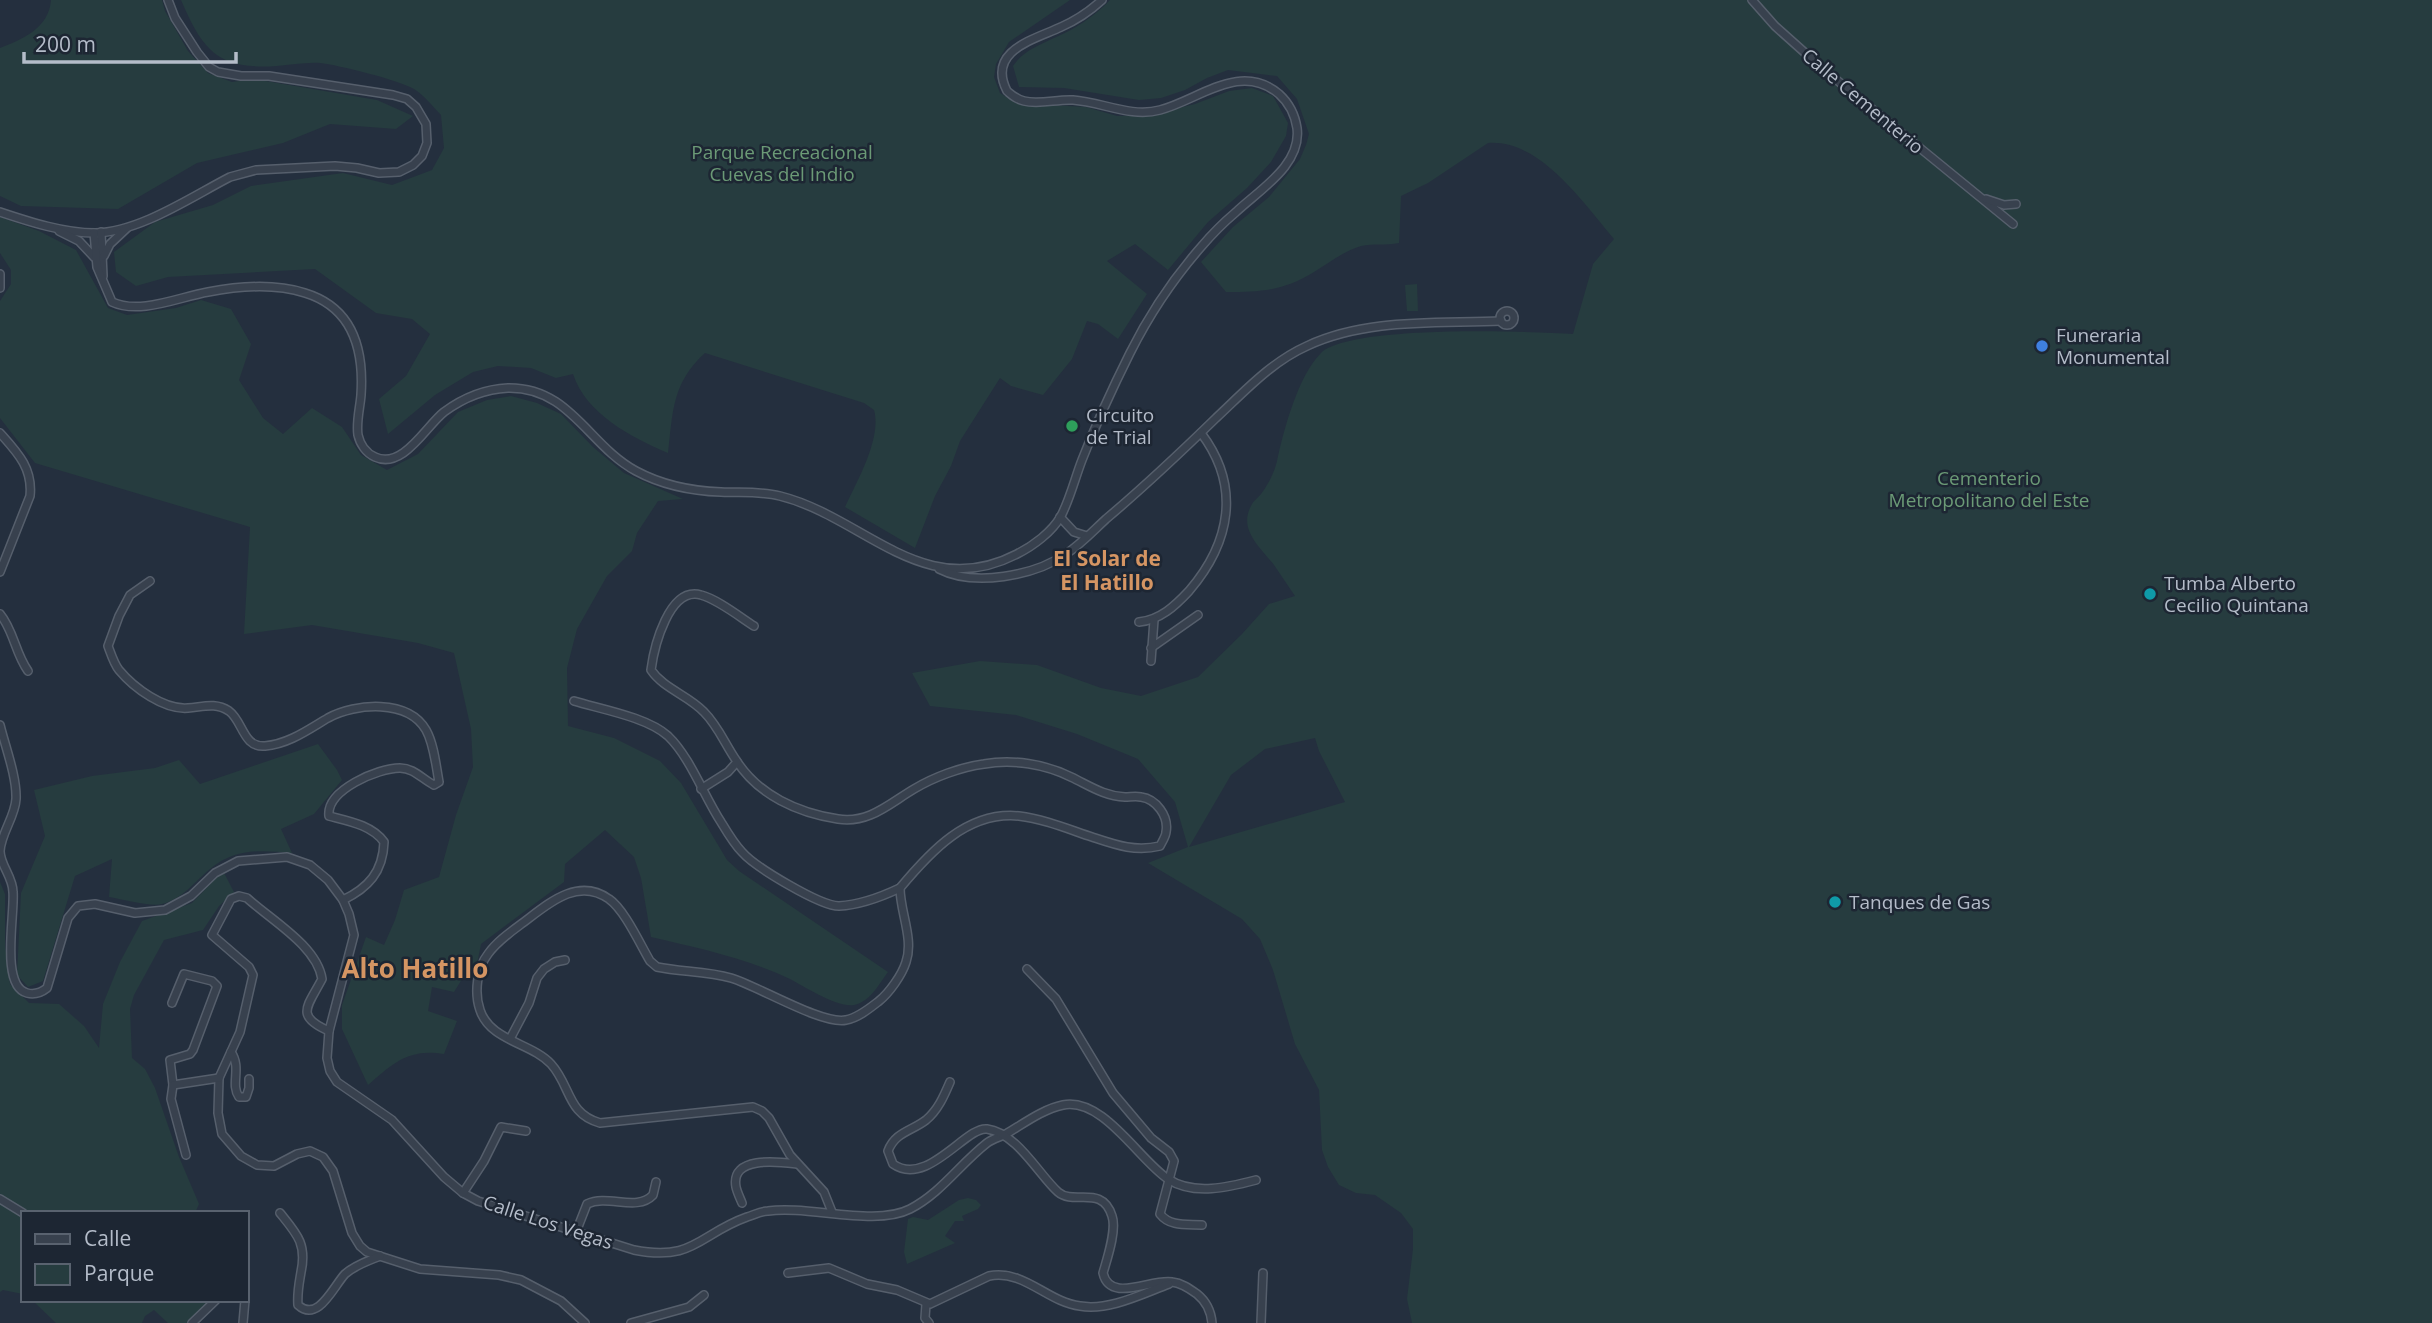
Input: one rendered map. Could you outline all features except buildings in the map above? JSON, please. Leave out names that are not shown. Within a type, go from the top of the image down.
[{"type":"street","points":[[0,212],[49,226],[97,233],[130,226],[237,174],[256,170],[335,166],[390,174],[407,169],[424,152],[427,129],[422,114],[402,97],[269,76],[231,75],[213,69],[201,58],[187,38],[168,0]]},
{"type":"street","points":[[935,568],[980,568],[1007,559],[1037,541],[1060,517],[1084,454],[1125,364],[1152,313],[1211,236],[1286,165],[1298,141],[1296,122],[1290,106],[1275,90],[1254,82],[1219,84],[1174,105],[1148,112],[1076,100],[1026,102],[1007,92],[1002,80],[1004,65],[1018,46],[1083,16],[1102,0]]},
{"type":"street","name":"Calle Cementerio","points":[[1752,0],[1775,26],[1822,68],[2012,223]]},
{"type":"street","name":"Calle Cementerio","points":[[1979,196],[2004,205],[2016,204]]},
{"type":"street","points":[[49,226],[79,241],[99,260]]},
{"type":"street","points":[[99,260],[110,244],[130,226]]},
{"type":"street","points":[[97,233],[103,280],[112,302],[124,307],[246,287],[291,289],[321,300],[339,314],[358,345],[362,380],[359,439],[364,449],[378,459],[393,458],[405,452],[438,417],[465,398],[501,389],[528,390],[546,395],[563,405],[611,454],[649,477],[702,491],[758,492],[789,498],[902,555],[952,576],[979,578],[1037,568],[1065,555],[1171,463],[1267,371],[1308,345],[1361,329],[1391,324],[1501,321]]},
{"type":"street","points":[[0,274],[0,288]]},
{"type":"street","points":[[0,433],[24,462],[31,485],[30,496],[0,572]]},
{"type":"street","points":[[1139,622],[1154,620],[1175,604],[1210,564],[1221,540],[1227,491],[1222,468],[1213,448],[1201,433]]},
{"type":"street","points":[[1060,517],[1074,532],[1087,536]]},
{"type":"street","points":[[150,581],[130,595],[108,646],[117,668],[134,686],[162,702],[185,709],[214,705],[228,710],[252,744],[258,746],[301,736],[331,717],[348,710],[379,707],[414,715],[427,731],[439,782],[437,784],[434,785],[416,772],[398,768],[369,776],[342,790],[334,799],[329,816],[347,819],[373,832],[384,842],[382,862],[368,885],[342,900]]},
{"type":"street","points":[[574,701],[641,721],[666,734],[679,750],[742,853],[798,890],[836,906],[875,899],[900,888],[929,853],[974,823],[1017,816],[1046,822],[1112,844],[1143,850],[1160,846],[1167,831],[1165,816],[1154,801],[1142,797],[1113,796],[1093,790],[1070,776],[1037,765],[1011,761],[956,771],[916,788],[883,810],[860,819],[840,820],[790,807],[751,780],[713,721],[693,701],[659,681],[651,670],[665,619],[676,602],[688,594],[702,595],[754,626]]},
{"type":"street","points":[[0,614],[10,629],[19,658],[28,671]]},
{"type":"street","points":[[1151,648],[1198,615]]},
{"type":"street","points":[[1151,661],[1154,620]]},
{"type":"street","name":"Calle Los Vegas","points":[[0,725],[16,789],[14,808],[0,848],[0,856],[13,891],[12,974],[19,989],[27,993],[41,992],[47,988],[68,918],[78,906],[95,904],[135,913],[165,910],[191,896],[215,873],[238,861],[287,858],[310,866],[328,880],[342,900],[354,935],[329,1031],[327,1058],[330,1071],[337,1082],[392,1120],[443,1177],[478,1201],[634,1250],[656,1255],[673,1253],[698,1245],[735,1222],[767,1211],[832,1212],[866,1216],[892,1215],[909,1209],[947,1182],[988,1142],[1063,1105],[1082,1107],[1096,1113],[1169,1180]]},
{"type":"street","points":[[701,789],[728,772],[737,762]]},
{"type":"street","points":[[832,1212],[824,1192],[797,1164],[769,1118],[753,1107],[600,1123],[587,1119],[578,1112],[554,1066],[492,1027],[480,1012],[477,986],[487,955],[508,935],[555,898],[577,891],[592,890],[611,900],[650,961],[657,967],[732,978],[824,1016],[847,1020],[868,1010],[884,998],[906,962],[908,944],[900,906],[900,888]]},
{"type":"street","points":[[329,1031],[313,1024],[307,1016],[307,1007],[322,979],[318,962],[308,950],[247,898],[232,898],[212,935],[250,967],[253,975],[244,1020],[219,1078],[218,1113],[222,1134],[241,1156],[257,1165],[274,1166],[297,1154],[310,1151],[317,1153],[333,1171],[352,1233],[360,1246],[368,1252],[420,1269],[499,1275],[521,1280],[561,1301],[585,1323]]},
{"type":"street","points":[[510,1039],[529,1003],[537,978],[555,961],[565,960]]},
{"type":"street","points":[[1027,969],[1056,999],[1112,1093],[1151,1138],[1169,1152],[1174,1161],[1160,1214],[1164,1220],[1202,1225]]},
{"type":"street","points":[[173,1003],[184,974],[212,981],[217,986],[194,1050],[190,1054],[170,1060],[172,1099],[186,1155]]},
{"type":"street","points":[[231,1052],[237,1062],[235,1089],[239,1097],[246,1097],[248,1094],[249,1079]]},
{"type":"street","points":[[173,1085],[219,1078]]},
{"type":"street","points":[[950,1082],[931,1115],[902,1133],[891,1144],[888,1151],[893,1164],[908,1170],[928,1165],[978,1130],[985,1128],[1002,1136],[1026,1153],[1059,1193],[1067,1196],[1089,1195],[1103,1202],[1112,1215],[1114,1229],[1103,1273],[1104,1280],[1110,1286],[1122,1289],[1160,1281],[1174,1282],[1203,1299],[1212,1319],[1218,1323]]},
{"type":"street","points":[[463,1193],[484,1161],[501,1127],[526,1131]]},
{"type":"street","points":[[742,1203],[735,1184],[739,1172],[748,1165],[766,1161],[797,1164]]},
{"type":"street","points":[[1169,1180],[1196,1188],[1220,1189],[1256,1180]]},
{"type":"street","points":[[576,1232],[587,1204],[600,1200],[642,1203],[653,1195],[656,1182]]},
{"type":"street","points":[[0,1199],[21,1212]]},
{"type":"street","points":[[280,1213],[296,1233],[303,1249],[297,1296],[298,1305],[305,1311],[312,1312],[321,1308],[346,1273],[357,1265],[380,1256]]},
{"type":"street","points":[[788,1273],[830,1268],[867,1283],[897,1290],[926,1304],[934,1304],[989,1276],[999,1274],[1028,1282],[1066,1303],[1096,1307],[1122,1301],[1174,1282]]},
{"type":"street","points":[[1261,1323],[1263,1273]]},
{"type":"street","points":[[631,1323],[690,1307],[704,1295]]},
{"type":"street","points":[[192,1323],[214,1302]]},
{"type":"street","points":[[243,1323],[245,1302]]},
{"type":"street","points":[[926,1304],[925,1318],[929,1323]]},
{"type":"green space","points":[[51,0],[162,0],[165,11],[188,51],[208,73],[232,82],[254,79],[377,100],[413,116],[396,129],[330,124],[283,143],[197,163],[118,209],[21,206],[0,196],[0,48],[26,36],[40,25],[49,10]]},
{"type":"green space","name":"Parque Recreacional Cuevas del Indio","points":[[181,0],[1070,0],[1009,42],[996,64],[994,77],[1000,93],[1016,103],[1086,107],[1117,116],[1151,115],[1195,104],[1229,91],[1252,88],[1273,96],[1288,123],[1286,136],[1271,162],[1247,188],[1208,222],[1168,270],[1135,244],[1107,261],[1147,294],[1118,339],[1098,324],[1087,321],[1072,359],[1043,395],[1011,386],[1000,378],[960,441],[915,548],[845,507],[867,459],[875,433],[874,410],[864,403],[705,353],[694,364],[680,387],[673,411],[668,453],[625,432],[599,412],[579,388],[573,374],[556,378],[531,368],[498,366],[473,372],[435,395],[388,434],[379,399],[406,376],[430,334],[412,319],[376,313],[315,269],[168,277],[136,286],[116,272],[114,252],[155,222],[213,205],[251,186],[343,173],[392,185],[432,170],[444,148],[441,115],[414,89],[368,73],[320,63],[257,66],[240,65],[226,60],[205,44]]},
{"type":"green space","name":"Cementerio Metropolitano del Este","points":[[1110,0],[2432,0],[2432,1323],[1412,1323],[1407,1299],[1413,1229],[1401,1213],[1375,1195],[1356,1193],[1339,1185],[1328,1167],[1322,1150],[1319,1090],[1295,1044],[1273,970],[1260,939],[1242,919],[1148,863],[1188,847],[1175,802],[1138,759],[1077,734],[1016,715],[930,706],[912,673],[980,661],[1037,665],[1101,688],[1141,696],[1198,677],[1269,604],[1295,596],[1253,538],[1247,523],[1252,504],[1273,473],[1288,419],[1305,375],[1321,353],[1338,344],[1402,334],[1481,331],[1573,334],[1593,264],[1614,239],[1574,192],[1543,162],[1507,144],[1488,143],[1428,183],[1401,196],[1399,243],[1355,248],[1282,287],[1261,291],[1226,292],[1201,262],[1233,227],[1269,197],[1300,159],[1309,134],[1297,99],[1277,76],[1228,70],[1185,90],[1161,98],[1139,100],[1064,88],[1019,87],[1013,66],[1022,56],[1077,27]],"holes":[[[1315,738],[1345,802],[1189,847],[1231,775],[1265,749]]]},
{"type":"green space","points":[[0,217],[39,231],[76,250],[108,308],[127,315],[176,308],[201,300],[231,309],[251,344],[239,380],[263,418],[283,434],[312,408],[342,427],[361,455],[387,470],[418,454],[458,412],[487,400],[511,396],[537,403],[561,414],[593,447],[624,473],[683,499],[658,501],[637,533],[632,551],[607,576],[577,629],[567,668],[568,726],[614,738],[660,761],[681,783],[727,860],[739,871],[888,972],[874,992],[860,1003],[847,1005],[756,965],[651,937],[641,878],[634,857],[605,830],[565,864],[564,882],[481,944],[474,979],[464,976],[454,992],[432,987],[428,1011],[457,1021],[444,1054],[411,1055],[368,1085],[342,1029],[342,1005],[366,937],[384,945],[404,890],[439,877],[473,767],[471,729],[454,653],[418,643],[312,625],[244,634],[250,527],[35,463],[0,418],[0,301],[11,284],[11,270],[0,253]]},
{"type":"green space","points":[[1417,284],[1418,311],[1407,311],[1405,285]]},
{"type":"green space","points":[[318,744],[342,780],[314,814],[281,829],[292,853],[259,851],[229,857],[219,862],[176,898],[157,905],[109,897],[112,859],[75,876],[43,981],[28,987],[17,975],[21,893],[45,836],[34,790],[92,776],[155,768],[179,760],[200,784]]},
{"type":"green space","points":[[223,871],[234,892],[219,906],[203,930],[164,940],[134,995],[130,1009],[132,1058],[145,1069],[155,1088],[199,1204],[196,1211],[21,1211],[21,1294],[3,1290],[0,1292],[0,882],[5,894],[5,945],[10,984],[29,1003],[59,1004],[84,1026],[99,1048],[103,1004],[120,962],[142,921],[192,903]]},
{"type":"green space","points":[[968,1198],[981,1205],[962,1216],[964,1221],[955,1221],[945,1236],[955,1243],[907,1264],[904,1252],[908,1219],[913,1217],[928,1220],[959,1200]]},
{"type":"green space","points":[[34,1302],[210,1302],[192,1323],[168,1323],[154,1310],[145,1316],[142,1323],[56,1323]]},
{"type":"place","name":"Funeraria Monumental","points":[[2042,346]]},
{"type":"place","name":"Circuito de Trial","points":[[1072,426]]},
{"type":"place","name":"Tumba Alberto Cecilio Quintana","points":[[2150,594]]},
{"type":"place","name":"Tanques de Gas","points":[[1835,902]]},
{"type":"district","name":"El Solar de El Hatillo","points":[[1107,570]]},
{"type":"district","name":"Alto Hatillo","points":[[415,968]]}]
